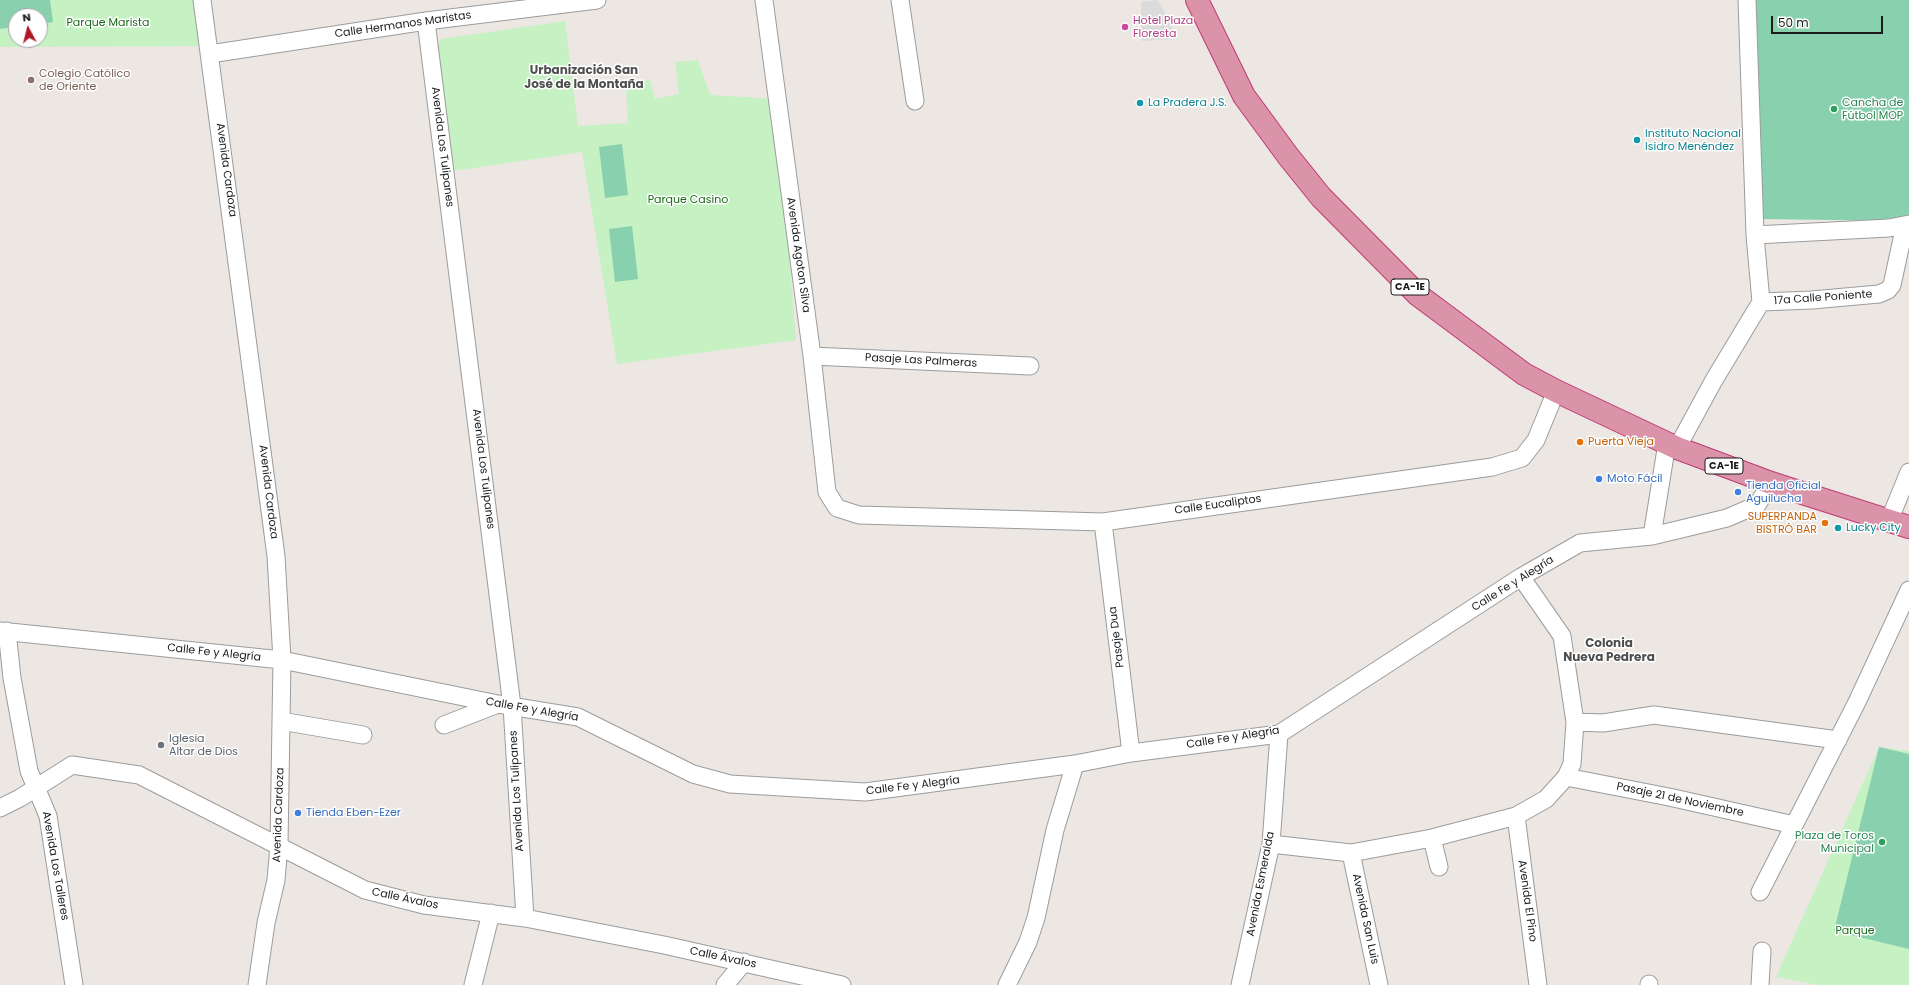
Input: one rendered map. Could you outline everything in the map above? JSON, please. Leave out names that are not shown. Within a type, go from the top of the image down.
[{"type":"highway","name":"CA-1E","points":[[1197,0],[1244,96],[1288,156],[1321,197],[1418,295],[1524,374],[1556,391],[1672,446],[1771,484],[1899,524]]},
{"type":"street","name":"Avenida Cardoza","points":[[202,0],[276,556],[282,660],[279,845],[276,880],[266,923],[257,985]]},
{"type":"street","name":"Calle Hermanos Maristas","points":[[210,54],[426,21],[597,0]]},
{"type":"street","name":"Avenida Agoton Silva","points":[[764,0],[812,356],[827,492],[836,508]]},
{"type":"street","points":[[900,0],[915,101]]},
{"type":"street","points":[[1652,536],[1672,446],[1761,302],[1755,235],[1747,0]]},
{"type":"street","name":"Avenida Los Tulipanes","points":[[426,21],[505,705],[525,918]]},
{"type":"street","points":[[1755,235],[1889,228],[1907,224]]},
{"type":"street","name":"17a Calle Poniente","points":[[1761,302],[1812,300],[1879,294],[1888,290],[1892,285],[1907,224]]},
{"type":"street","name":"Pasaje Las Palmeras","points":[[812,356],[1030,366]]},
{"type":"street","name":"Calle Eucaliptos","points":[[836,508],[859,515],[1103,522],[1500,465],[1522,458],[1536,440],[1556,391]]},
{"type":"street","points":[[1899,524],[1909,472]]},
{"type":"street","name":"Calle Fe y Alegría","points":[[3,631],[282,660],[505,705],[578,717],[693,774],[730,784],[865,792],[1075,764],[1131,753],[1279,734],[1521,577],[1580,542],[1652,536],[1727,518],[1757,505],[1771,484]]},
{"type":"street","name":"Pasaje Dua","points":[[1103,522],[1131,753]]},
{"type":"street","points":[[1271,844],[1351,853],[1432,838],[1516,816],[1546,799],[1566,777],[1572,764],[1575,722],[1562,636],[1521,577]]},
{"type":"street","points":[[1760,892],[1857,702],[1909,590]]},
{"type":"street","name":"Avenida Los Talleres","points":[[3,631],[6,678],[30,771],[48,816],[74,985]]},
{"type":"street","points":[[444,725],[505,705]]},
{"type":"street","points":[[1575,722],[1603,723],[1654,715],[1838,740]]},
{"type":"street","points":[[281,721],[363,735]]},
{"type":"street","name":"Avenida Esmeralda","points":[[1240,985],[1271,844],[1279,734]]},
{"type":"street","points":[[1007,985],[1028,942],[1036,918],[1055,830],[1075,764]]},
{"type":"street","name":"Calle Ávalos","points":[[0,808],[20,798],[72,765],[139,775],[365,890],[424,905],[525,918],[744,962],[842,985]]},
{"type":"street","name":"Pasaje 21 de Noviembre","points":[[1566,777],[1669,797],[1794,825]]},
{"type":"street","name":"Avenida El Pino","points":[[1516,816],[1538,985]]},
{"type":"street","points":[[1432,838],[1439,867]]},
{"type":"street","name":"Avenida San Luis","points":[[1351,853],[1379,985]]},
{"type":"street","points":[[473,985],[491,914]]},
{"type":"street","points":[[1760,985],[1762,952]]},
{"type":"street","points":[[725,985],[744,962]]},
{"type":"green space","name":"Parque Marista","points":[[0,0],[203,0],[210,46],[48,47],[48,8],[8,8],[8,47],[0,47]]},
{"type":"green space","points":[[0,0],[50,0],[53,22],[48,23],[48,8],[8,8],[8,28],[0,29]]},
{"type":"green space","name":"Cancha de Fútbol MOP","points":[[1756,0],[1909,0],[1909,221],[1760,219]]},
{"type":"green space","name":"Parque Casino","points":[[565,21],[578,126],[628,123],[626,84],[650,80],[655,99],[679,94],[675,62],[698,60],[710,95],[777,99],[796,340],[617,364],[582,152],[453,171],[437,45],[441,39]]},
{"type":"green space","points":[[622,144],[628,195],[605,198],[599,147]]},
{"type":"green space","points":[[632,226],[638,279],[615,282],[609,229]]},
{"type":"green space","name":"Parque","points":[[1879,747],[1909,751],[1909,985],[1819,985],[1776,977]]},
{"type":"green space","name":"Plaza de Toros Municipal","points":[[1879,747],[1909,754],[1909,949],[1834,931]]},
{"type":"shaded area","points":[[1158,0],[1178,39],[1142,41],[1141,2]]},
{"type":"place","name":"Hotel Plaza Floresta","points":[[1125,27]]},
{"type":"place","name":"Colegio Católico de Oriente","points":[[31,80]]},
{"type":"place","name":"La Pradera J.S.","points":[[1140,103]]},
{"type":"place","name":"Cancha de Fútbol MOP","points":[[1834,109]]},
{"type":"place","name":"Instituto Nacional Isidro Menéndez","points":[[1637,140]]},
{"type":"place","name":"Puerta Vieja","points":[[1580,442]]},
{"type":"place","name":"Moto Fácil","points":[[1599,479]]},
{"type":"place","name":"Tienda Oficial Aguilucha","points":[[1738,492]]},
{"type":"place","name":"SUPERPANDA BISTRÓ BAR","points":[[1825,523]]},
{"type":"place","name":"Lucky City","points":[[1838,528]]},
{"type":"place","name":"Iglesia Altar de Dios","points":[[161,745]]},
{"type":"place","name":"Tienda Eben-Ezer","points":[[298,813]]},
{"type":"place","name":"Plaza de Toros Municipal","points":[[1882,842]]},
{"type":"district","name":"Urbanización San José de la Montaña","points":[[584,78]]},
{"type":"district","name":"Colonia Nueva Pedrera","points":[[1609,651]]}]
